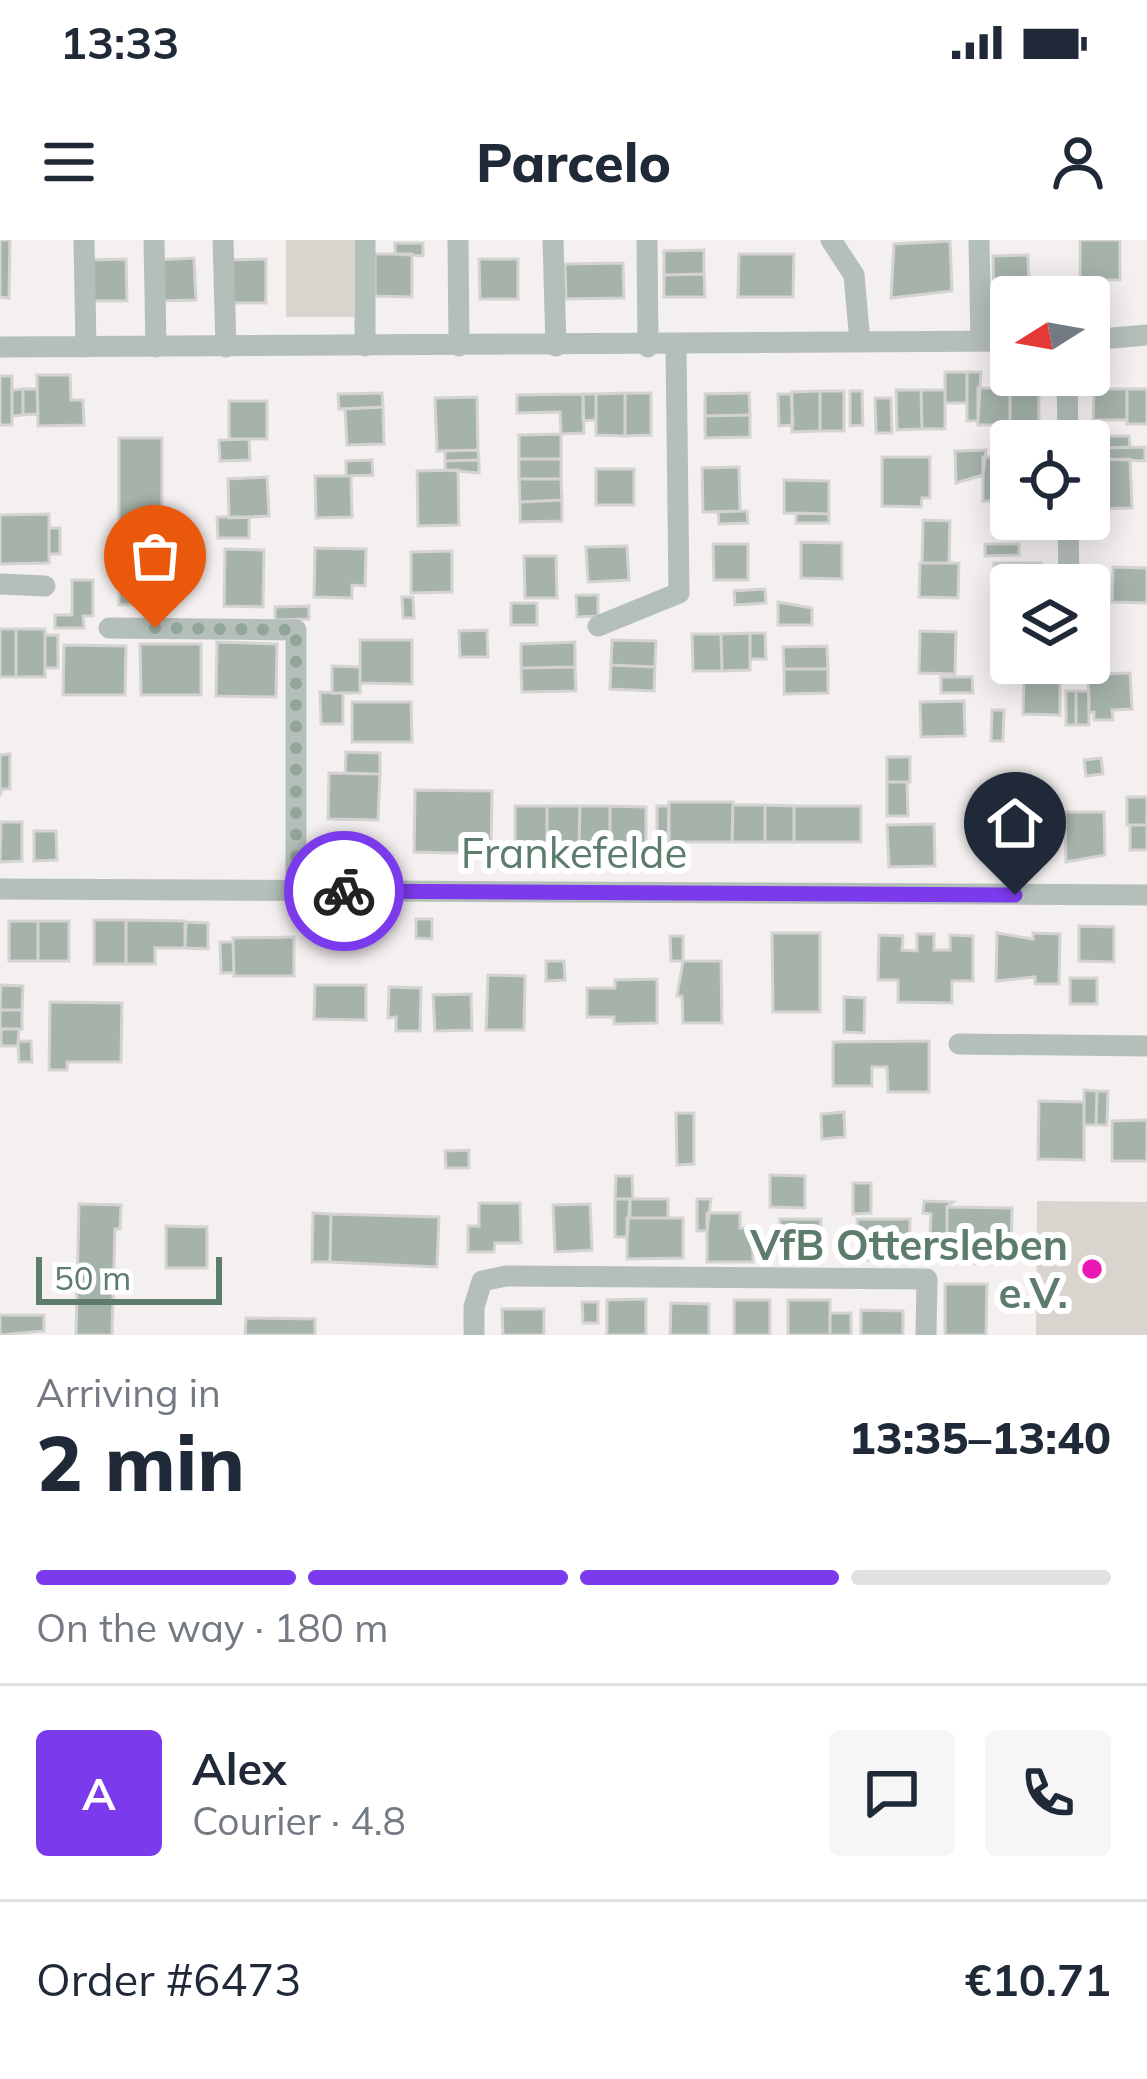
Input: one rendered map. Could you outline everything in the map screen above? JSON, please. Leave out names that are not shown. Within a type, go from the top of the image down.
[{"type":"street","points":[[84,240],[86,346]]},
{"type":"street","points":[[154,240],[156,346]]},
{"type":"street","points":[[223,240],[226,347]]},
{"type":"street","points":[[365,240],[365,346]]},
{"type":"street","points":[[458,240],[459,346]]},
{"type":"street","points":[[553,240],[556,346]]},
{"type":"street","points":[[647,240],[648,347]]},
{"type":"street","points":[[831,240],[854,275],[860,342]]},
{"type":"street","points":[[979,240],[981,341]]},
{"type":"street","points":[[1110,338],[1147,335]]},
{"type":"street","points":[[0,347],[676,347],[990,341]]},
{"type":"street","points":[[598,626],[679,593],[676,347]]},
{"type":"street","points":[[0,584],[45,586]]},
{"type":"street","points":[[109,628],[296,630],[296,890]]},
{"type":"street","name":"Frankefelde","points":[[0,889],[1147,895]]},
{"type":"street","points":[[959,1044],[1147,1046]]},
{"type":"street","points":[[474,1335],[474,1307],[482,1281],[506,1276],[927,1279],[926,1335]]},
{"type":"shaded area","points":[[286,240],[354,240],[354,317],[286,317]]},
{"type":"shaded area","name":"VfB Ottersleben e.V.","points":[[1037,1201],[1147,1202],[1147,1335],[1036,1335]]},
{"type":"building","points":[[0,240],[10,240],[9,298],[0,297]]},
{"type":"building","points":[[1080,240],[1120,240],[1120,280],[1080,276]]},
{"type":"building","points":[[950,241],[952,291],[891,298],[894,244]]},
{"type":"building","points":[[395,243],[423,243],[423,256],[395,254]]},
{"type":"building","points":[[704,250],[704,274],[664,275],[664,251]]},
{"type":"building","points":[[375,254],[412,254],[412,297],[375,296]]},
{"type":"building","points":[[739,254],[794,254],[793,297],[738,297]]},
{"type":"building","points":[[1028,255],[1029,276],[994,276],[993,256]]},
{"type":"building","points":[[194,258],[196,300],[158,301],[156,260]]},
{"type":"building","points":[[126,259],[127,301],[89,301],[88,260]]},
{"type":"building","points":[[266,259],[266,303],[227,303],[227,260]]},
{"type":"building","points":[[479,259],[518,259],[518,299],[480,299]]},
{"type":"building","points":[[623,263],[624,298],[566,299],[565,264]]},
{"type":"building","points":[[704,274],[705,297],[664,297],[664,275]]},
{"type":"building","points":[[945,372],[967,372],[967,403],[945,403]]},
{"type":"building","points":[[967,372],[981,372],[978,421],[967,421]]},
{"type":"building","points":[[37,375],[70,375],[71,400],[83,400],[84,425],[38,426]]},
{"type":"building","points":[[0,376],[12,376],[12,425],[0,425]]},
{"type":"building","points":[[978,388],[990,388],[990,396],[1010,396],[1010,420],[978,425]]},
{"type":"building","points":[[23,389],[23,415],[12,416],[12,390]]},
{"type":"building","points":[[23,389],[37,389],[38,414],[23,415]]},
{"type":"building","points":[[1127,389],[1127,420],[1093,420],[1094,396]]},
{"type":"building","points":[[1127,389],[1147,389],[1147,424],[1127,424]]},
{"type":"building","points":[[896,390],[921,390],[922,429],[897,430]]},
{"type":"building","points":[[921,390],[945,390],[945,429],[922,429]]},
{"type":"building","points":[[820,391],[820,431],[792,432],[792,392]]},
{"type":"building","points":[[820,391],[844,391],[844,431],[820,431]]},
{"type":"building","points":[[850,391],[862,391],[863,425],[850,426]]},
{"type":"building","points":[[382,393],[383,407],[339,409],[338,394]]},
{"type":"building","points":[[625,393],[625,436],[596,435],[596,394]]},
{"type":"building","points":[[625,393],[651,393],[651,435],[625,436]]},
{"type":"building","points":[[749,393],[750,415],[705,416],[705,394]]},
{"type":"building","points":[[583,394],[596,394],[596,420],[583,421]]},
{"type":"building","points":[[583,394],[584,433],[561,434],[560,412],[517,413],[517,395]]},
{"type":"building","points":[[778,394],[791,394],[793,425],[779,426]]},
{"type":"building","points":[[1010,396],[1039,396],[1039,420],[1010,420]]},
{"type":"building","points":[[477,397],[478,450],[437,451],[435,398]]},
{"type":"building","points":[[875,398],[891,398],[892,433],[876,433]]},
{"type":"building","points":[[229,401],[267,401],[267,439],[229,439]]},
{"type":"building","points":[[383,407],[384,444],[347,445],[345,409]]},
{"type":"building","points":[[750,415],[750,437],[705,438],[705,416]]},
{"type":"building","points":[[561,434],[561,459],[519,459],[519,435]]},
{"type":"building","points":[[1110,436],[1129,436],[1130,447],[1110,448]]},
{"type":"building","points":[[119,438],[162,438],[162,604],[119,605]]},
{"type":"building","points":[[249,439],[250,460],[220,461],[219,440]]},
{"type":"building","points":[[1145,447],[1145,461],[1110,459],[1110,448]]},
{"type":"building","points":[[478,450],[479,460],[445,461],[445,451]]},
{"type":"building","points":[[986,450],[983,475],[956,483],[955,451]]},
{"type":"building","points":[[882,457],[930,457],[930,498],[922,498],[921,507],[882,506]]},
{"type":"building","points":[[983,457],[990,457],[990,501],[983,501]]},
{"type":"building","points":[[519,459],[561,459],[561,479],[519,479]]},
{"type":"building","points":[[1130,459],[1132,508],[1110,509],[1110,460]]},
{"type":"building","points":[[372,460],[373,475],[346,476],[346,461]]},
{"type":"building","points":[[479,460],[479,473],[445,470],[445,461]]},
{"type":"building","points":[[739,467],[740,511],[703,512],[702,468]]},
{"type":"building","points":[[596,469],[634,469],[634,505],[596,505]]},
{"type":"building","points":[[458,470],[459,525],[418,526],[417,471]]},
{"type":"building","points":[[315,476],[351,476],[352,517],[316,518]]},
{"type":"building","points":[[267,477],[269,516],[229,518],[228,479]]},
{"type":"building","points":[[519,479],[561,479],[562,500],[520,502]]},
{"type":"building","points":[[784,480],[829,481],[829,514],[784,513]]},
{"type":"building","points":[[562,500],[562,521],[520,522],[520,502]]},
{"type":"building","points":[[747,511],[748,523],[719,524],[718,512]]},
{"type":"building","points":[[796,513],[829,514],[829,523],[796,523]]},
{"type":"building","points":[[49,514],[49,563],[0,564],[0,515]]},
{"type":"building","points":[[217,517],[249,517],[249,538],[218,538]]},
{"type":"building","points":[[923,520],[950,521],[949,563],[922,563]]},
{"type":"building","points":[[49,528],[60,528],[60,554],[49,554]]},
{"type":"building","points":[[801,542],[842,543],[842,579],[801,578]]},
{"type":"building","points":[[713,544],[748,544],[748,580],[714,580]]},
{"type":"building","points":[[985,544],[1019,544],[1019,555],[985,556]]},
{"type":"building","points":[[627,546],[629,580],[588,582],[586,547]]},
{"type":"building","points":[[315,548],[366,549],[365,586],[352,585],[352,598],[314,597]]},
{"type":"building","points":[[225,549],[264,550],[263,607],[224,606]]},
{"type":"building","points":[[452,551],[452,592],[411,593],[411,552]]},
{"type":"building","points":[[524,556],[556,556],[557,598],[525,598]]},
{"type":"building","points":[[920,563],[959,563],[958,598],[919,597]]},
{"type":"building","points":[[1113,567],[1147,568],[1147,603],[1112,602]]},
{"type":"building","points":[[72,580],[93,580],[93,616],[83,616],[84,628],[55,628],[55,615],[72,615]]},
{"type":"building","points":[[765,589],[766,603],[735,605],[734,591]]},
{"type":"building","points":[[576,595],[598,595],[598,616],[577,617]]},
{"type":"building","points":[[402,597],[413,597],[414,618],[403,618]]},
{"type":"building","points":[[778,602],[812,608],[812,625],[778,625]]},
{"type":"building","points":[[511,603],[537,603],[537,625],[511,625]]},
{"type":"building","points":[[309,606],[309,619],[275,620],[275,607]]},
{"type":"building","points":[[0,629],[16,629],[16,677],[0,677]]},
{"type":"building","points":[[16,629],[45,629],[45,677],[16,677]]},
{"type":"building","points":[[487,630],[488,657],[460,657],[459,631]]},
{"type":"building","points":[[920,631],[956,632],[955,674],[919,673]]},
{"type":"building","points":[[750,633],[750,670],[722,671],[721,634]]},
{"type":"building","points":[[750,633],[765,633],[766,659],[750,659]]},
{"type":"building","points":[[692,634],[721,634],[722,671],[693,671]]},
{"type":"building","points":[[45,635],[58,635],[58,668],[45,668]]},
{"type":"building","points":[[360,640],[412,640],[412,684],[360,683]]},
{"type":"building","points":[[612,640],[656,641],[655,667],[611,665]]},
{"type":"building","points":[[217,642],[277,644],[276,697],[216,696]]},
{"type":"building","points":[[575,642],[575,667],[521,668],[521,644]]},
{"type":"building","points":[[140,644],[201,644],[201,695],[141,695]]},
{"type":"building","points":[[64,645],[126,646],[125,695],[63,695]]},
{"type":"building","points":[[827,646],[828,669],[784,669],[783,647]]},
{"type":"building","points":[[611,665],[655,667],[654,691],[610,689]]},
{"type":"building","points":[[332,666],[360,667],[360,693],[332,693]]},
{"type":"building","points":[[575,667],[576,691],[522,692],[521,668]]},
{"type":"building","points":[[784,669],[828,669],[828,693],[784,694]]},
{"type":"building","points":[[1110,673],[1130,673],[1132,709],[1112,710],[1113,720],[1094,720],[1094,712],[1089,713],[1088,684],[1110,684]]},
{"type":"building","points":[[941,677],[972,677],[973,693],[941,693]]},
{"type":"building","points":[[1024,684],[1060,684],[1060,715],[1023,714]]},
{"type":"building","points":[[1066,691],[1076,691],[1076,725],[1066,725]]},
{"type":"building","points":[[1076,691],[1089,691],[1089,725],[1076,725]]},
{"type":"building","points":[[320,692],[343,693],[343,724],[321,724]]},
{"type":"building","points":[[964,701],[965,736],[921,737],[920,702]]},
{"type":"building","points":[[352,702],[411,702],[412,742],[352,742]]},
{"type":"building","points":[[992,710],[1004,710],[1003,741],[991,741]]},
{"type":"building","points":[[346,752],[380,753],[380,774],[345,773]]},
{"type":"building","points":[[10,754],[10,789],[2,789],[0,796],[0,755]]},
{"type":"building","points":[[887,757],[910,757],[910,782],[887,782]]},
{"type":"building","points":[[1101,758],[1103,774],[1086,776],[1084,760]]},
{"type":"building","points":[[329,773],[380,774],[378,820],[328,819]]},
{"type":"building","points":[[887,782],[907,782],[908,816],[887,816]]},
{"type":"building","points":[[415,790],[492,791],[491,854],[414,852]]},
{"type":"building","points":[[1127,797],[1147,797],[1147,825],[1127,825]]},
{"type":"building","points":[[669,802],[733,802],[732,842],[668,842]]},
{"type":"building","points":[[733,805],[765,805],[765,842],[732,842]]},
{"type":"building","points":[[765,805],[794,806],[794,842],[765,842]]},
{"type":"building","points":[[515,806],[547,806],[547,845],[515,845]]},
{"type":"building","points":[[547,806],[580,806],[579,845],[547,845]]},
{"type":"building","points":[[580,806],[610,806],[610,845],[579,845]]},
{"type":"building","points":[[610,806],[646,807],[646,845],[610,845]]},
{"type":"building","points":[[657,806],[669,806],[669,838],[657,838]]},
{"type":"building","points":[[794,806],[861,806],[861,842],[794,842]]},
{"type":"building","points":[[1065,812],[1104,812],[1105,855],[1066,862]]},
{"type":"building","points":[[1,822],[22,822],[22,861],[0,862]]},
{"type":"building","points":[[934,824],[935,866],[889,867],[887,825]]},
{"type":"building","points":[[1130,825],[1147,825],[1147,850],[1130,850]]},
{"type":"building","points":[[34,831],[56,831],[57,860],[34,861]]},
{"type":"building","points":[[416,919],[432,919],[432,939],[416,938]]},
{"type":"building","points":[[94,920],[126,920],[126,964],[94,964]]},
{"type":"building","points":[[126,920],[185,921],[185,948],[155,948],[155,964],[126,964]]},
{"type":"building","points":[[9,921],[38,921],[38,961],[9,961]]},
{"type":"building","points":[[38,921],[69,921],[69,961],[38,961]]},
{"type":"building","points":[[186,922],[208,923],[208,949],[185,948]]},
{"type":"building","points":[[1079,926],[1114,927],[1114,962],[1079,961]]},
{"type":"building","points":[[772,933],[820,933],[820,1012],[773,1012]]},
{"type":"building","points":[[997,933],[1033,939],[1033,933],[1060,934],[1059,984],[1035,984],[1035,977],[996,981]]},
{"type":"building","points":[[917,934],[934,934],[934,950],[950,950],[950,935],[973,936],[973,981],[952,981],[952,1003],[898,1002],[898,980],[878,980],[879,935],[903,936],[902,950],[917,951]]},
{"type":"building","points":[[670,936],[683,936],[683,961],[671,961]]},
{"type":"building","points":[[294,937],[294,976],[234,976],[233,938]]},
{"type":"building","points":[[220,942],[233,942],[234,973],[221,973]]},
{"type":"building","points":[[546,961],[564,961],[565,980],[546,981]]},
{"type":"building","points":[[683,961],[721,961],[722,1023],[683,1023],[682,996],[677,996]]},
{"type":"building","points":[[488,975],[525,976],[524,1030],[486,1030]]},
{"type":"building","points":[[1070,978],[1097,978],[1097,1004],[1070,1004]]},
{"type":"building","points":[[657,979],[657,1023],[614,1024],[614,1017],[587,1017],[587,988],[615,988],[615,980]]},
{"type":"building","points":[[1,985],[23,986],[22,1010],[0,1010]]},
{"type":"building","points":[[315,985],[366,985],[366,1020],[314,1019]]},
{"type":"building","points":[[389,987],[421,988],[420,1031],[396,1031],[396,1017],[388,1018]]},
{"type":"building","points":[[471,994],[472,1030],[435,1031],[433,995]]},
{"type":"building","points":[[844,997],[865,998],[864,1033],[844,1032]]},
{"type":"building","points":[[50,1002],[122,1003],[121,1062],[67,1062],[67,1070],[49,1070]]},
{"type":"building","points":[[0,1010],[22,1010],[22,1029],[0,1029]]},
{"type":"building","points":[[1,1029],[19,1029],[18,1046],[1,1046]]},
{"type":"building","points":[[18,1041],[31,1041],[32,1062],[19,1062]]},
{"type":"building","points":[[929,1041],[929,1092],[888,1092],[887,1067],[872,1067],[872,1086],[833,1086],[833,1042]]},
{"type":"building","points":[[1084,1090],[1097,1091],[1096,1125],[1084,1125]]},
{"type":"building","points":[[1097,1091],[1108,1091],[1107,1125],[1096,1125]]},
{"type":"building","points":[[1039,1101],[1084,1102],[1084,1160],[1038,1159]]},
{"type":"building","points":[[844,1112],[845,1137],[822,1139],[821,1114]]},
{"type":"building","points":[[676,1113],[694,1113],[694,1164],[677,1165]]},
{"type":"building","points":[[1147,1120],[1147,1161],[1112,1161],[1112,1121]]},
{"type":"building","points":[[469,1150],[469,1168],[446,1168],[445,1151]]},
{"type":"building","points":[[770,1175],[805,1176],[805,1208],[770,1207]]},
{"type":"building","points":[[616,1176],[632,1176],[633,1199],[615,1199]]},
{"type":"building","points":[[853,1183],[871,1183],[871,1213],[853,1214]]},
{"type":"building","points":[[615,1199],[630,1199],[627,1237],[615,1237]]},
{"type":"building","points":[[630,1199],[668,1199],[668,1218],[630,1218]]},
{"type":"building","points":[[697,1199],[711,1199],[707,1231],[697,1231]]},
{"type":"building","points":[[924,1201],[953,1202],[947,1207],[947,1234],[930,1234],[931,1214],[923,1213]]},
{"type":"building","points":[[479,1203],[520,1203],[521,1243],[495,1243],[494,1252],[468,1252],[468,1226],[479,1226]]},
{"type":"building","points":[[79,1204],[121,1205],[120,1229],[115,1229],[112,1335],[76,1335]]},
{"type":"building","points":[[590,1204],[592,1250],[555,1252],[553,1205]]},
{"type":"building","points":[[947,1207],[1012,1208],[1011,1264],[947,1263]]},
{"type":"building","points":[[313,1213],[331,1214],[330,1262],[312,1262]]},
{"type":"building","points":[[707,1213],[740,1213],[740,1228],[753,1228],[753,1262],[707,1262]]},
{"type":"building","points":[[331,1214],[439,1217],[437,1267],[330,1262]]},
{"type":"building","points":[[627,1218],[683,1218],[683,1258],[627,1259]]},
{"type":"building","points":[[780,1219],[821,1219],[820,1260],[779,1259]]},
{"type":"building","points":[[857,1219],[910,1219],[909,1260],[856,1260]]},
{"type":"building","points":[[166,1226],[207,1227],[207,1268],[166,1268]]},
{"type":"building","points":[[945,1284],[987,1284],[986,1335],[945,1335]]},
{"type":"building","points":[[646,1299],[646,1335],[607,1335],[607,1300]]},
{"type":"building","points":[[734,1300],[770,1300],[770,1335],[734,1335]]},
{"type":"building","points":[[788,1300],[830,1300],[830,1335],[788,1335]]},
{"type":"building","points":[[582,1302],[598,1302],[598,1323],[583,1323]]},
{"type":"building","points":[[671,1303],[709,1304],[709,1335],[670,1335]]},
{"type":"building","points":[[502,1309],[544,1309],[544,1335],[503,1335]]},
{"type":"building","points":[[861,1310],[903,1311],[903,1335],[861,1335]]},
{"type":"building","points":[[830,1313],[851,1313],[851,1335],[830,1335]]},
{"type":"building","points":[[0,1315],[44,1315],[44,1331],[0,1335]]},
{"type":"building","points":[[246,1318],[315,1319],[315,1335],[245,1335]]},
{"type":"way so far","points":[[155,628],[296,630],[296,890],[344,891]]},
{"type":"place","name":"VfB Ottersleben e.V.","points":[[1092,1269]]},
{"type":"route","points":[[344,891],[1015,895]]}]
